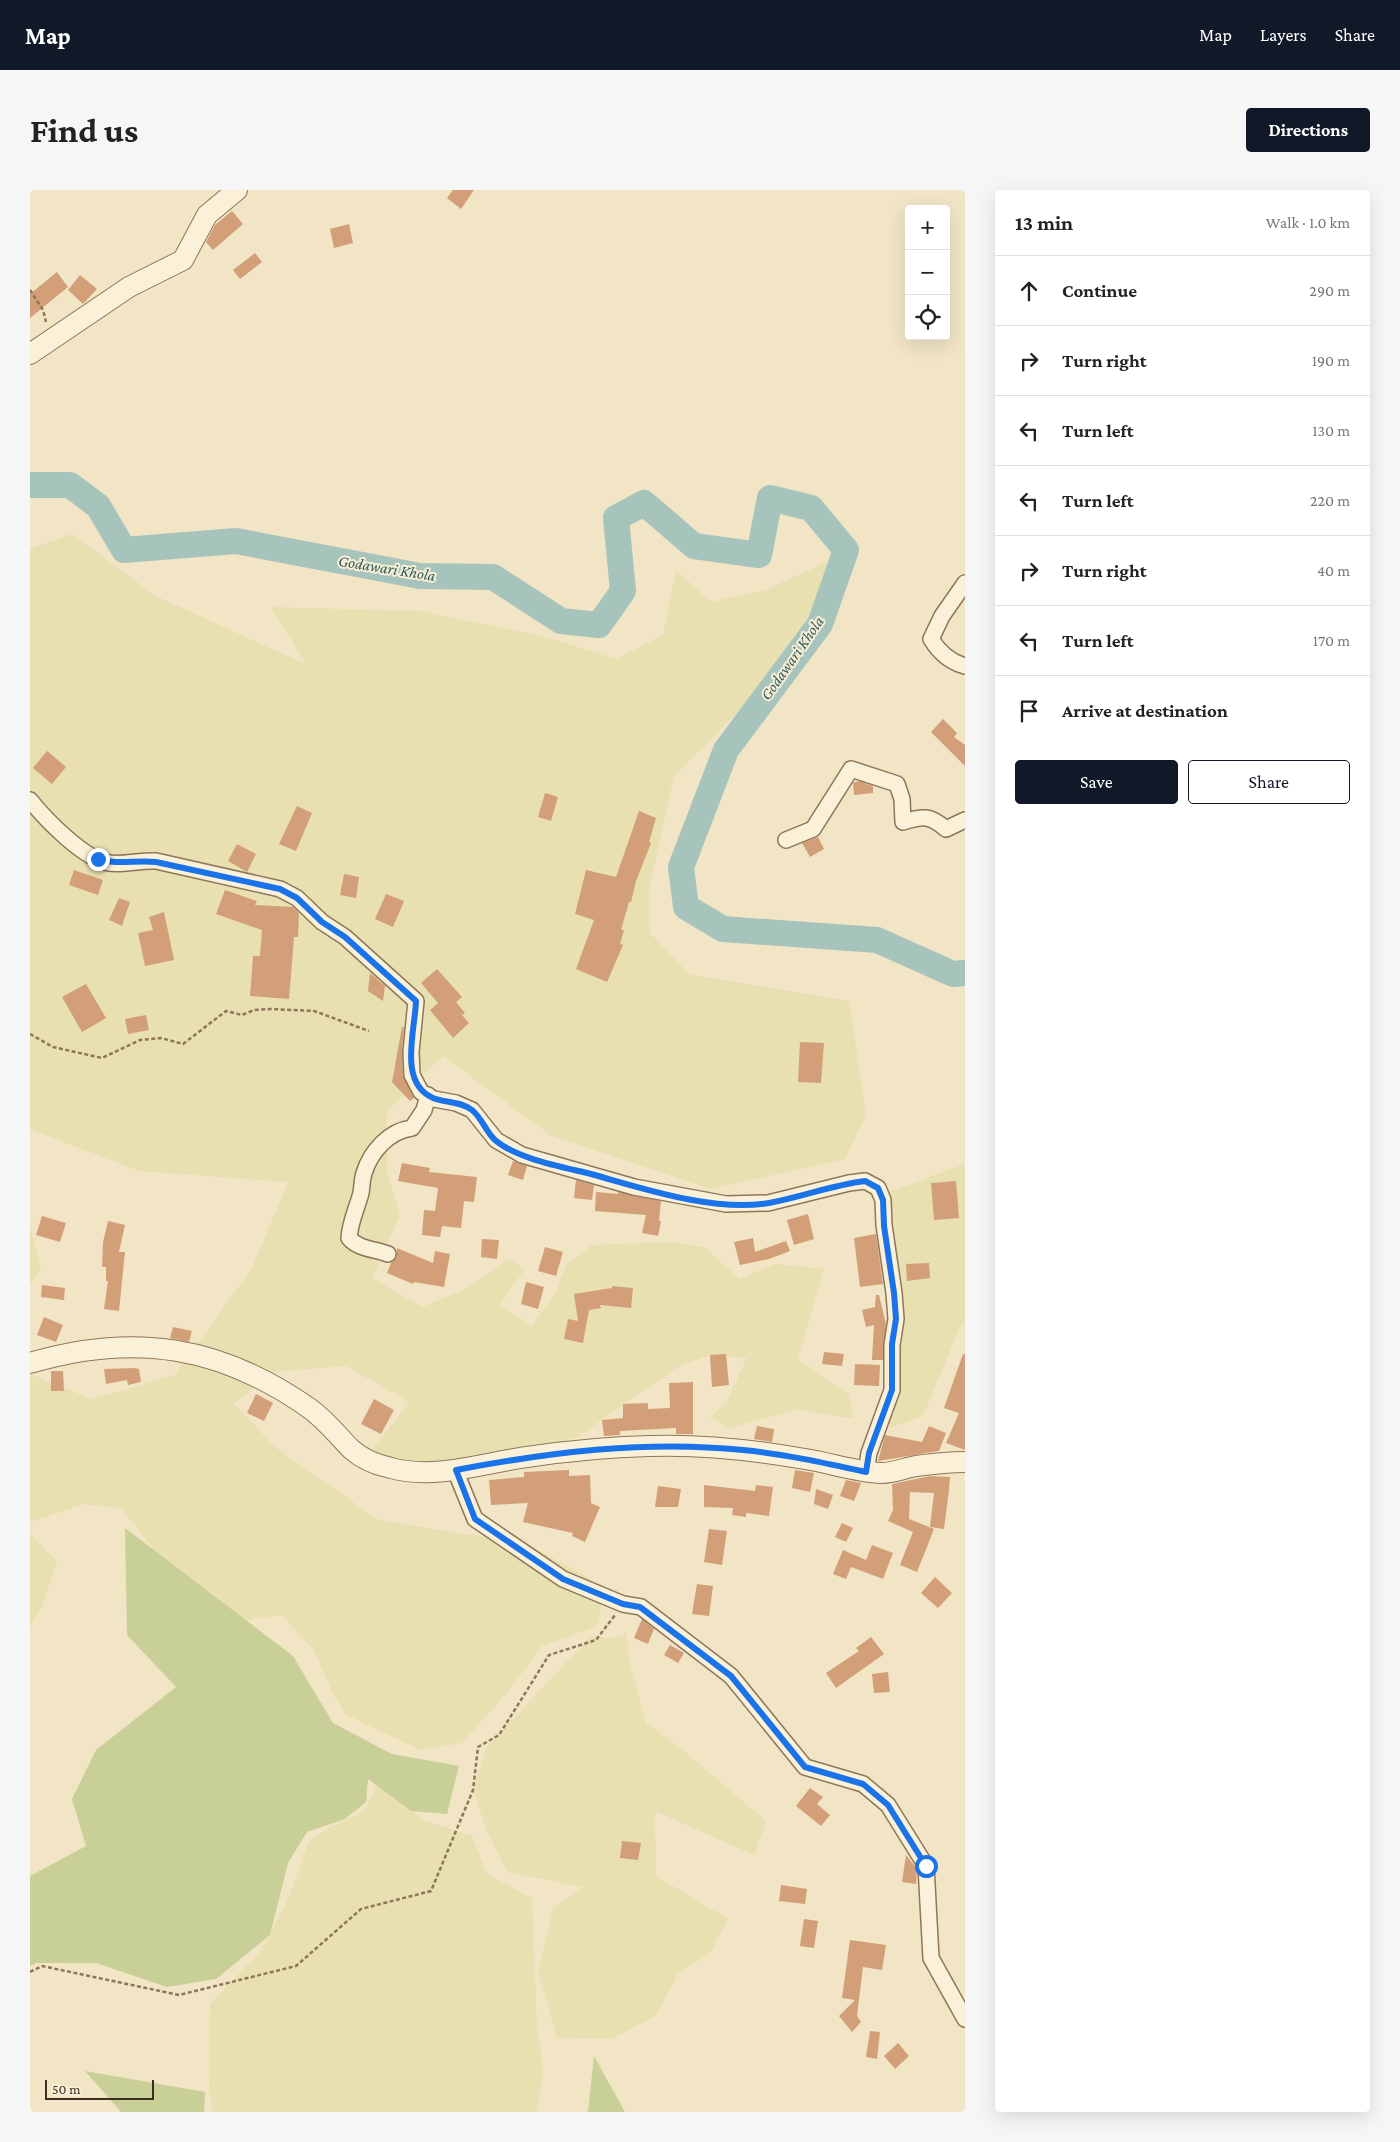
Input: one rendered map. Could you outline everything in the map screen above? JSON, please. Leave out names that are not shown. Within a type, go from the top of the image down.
[{"type":"street","points":[[30,354],[129,287],[167,270],[183,260],[207,215],[237,190]]},
{"type":"street","points":[[965,583],[942,616],[931,639],[946,657],[965,666]]},
{"type":"street","points":[[786,840],[813,829],[851,770],[897,784],[902,799],[903,822],[919,817],[934,819],[946,829],[965,820]]},
{"type":"street","points":[[30,800],[73,844],[88,855],[98,859],[109,863],[139,860],[156,862],[280,889],[297,898],[322,922],[345,937],[416,1001],[411,1052],[412,1075],[421,1092],[434,1099],[456,1103],[472,1110],[496,1140],[522,1155],[634,1187],[726,1204],[768,1203],[849,1183],[865,1181],[878,1188],[883,1200],[896,1319],[892,1344],[892,1390],[869,1453],[866,1472]]},
{"type":"street","points":[[388,1254],[369,1247],[359,1246],[349,1238],[350,1227],[364,1173],[371,1158],[384,1140],[399,1130],[412,1128],[424,1110],[428,1096]]},
{"type":"street","points":[[30,1363],[56,1355],[118,1347],[155,1347],[186,1351],[215,1359],[254,1376],[308,1408],[330,1425],[352,1450],[364,1458],[394,1469],[431,1472],[456,1470],[525,1457],[572,1451],[651,1446],[743,1450],[806,1459],[866,1472],[886,1473],[918,1466],[965,1462]]},
{"type":"street","points":[[456,1470],[475,1519],[563,1579],[623,1604],[640,1607],[731,1676],[805,1767],[863,1784],[888,1805],[926,1866],[931,1958],[965,2019]]},
{"type":"path","points":[[30,290],[43,310],[51,340]]},
{"type":"path","points":[[30,1034],[53,1047],[102,1058],[140,1040],[161,1038],[184,1044],[226,1011],[242,1015],[254,1010],[270,1009],[314,1011],[369,1031]]},
{"type":"path","points":[[30,1972],[42,1966],[179,1995],[296,1966],[361,1909],[431,1891],[473,1790],[478,1747],[499,1736],[549,1655],[596,1640],[623,1604]]},
{"type":"shaded area","points":[[72,534],[156,596],[307,665],[270,607],[420,611],[542,636],[616,659],[663,635],[676,570],[711,602],[765,590],[838,557],[821,616],[772,678],[674,776],[649,891],[650,933],[689,974],[849,1001],[866,1115],[845,1159],[710,1189],[550,1135],[443,1056],[387,1111],[387,1172],[400,1215],[372,1278],[422,1307],[462,1291],[509,1259],[525,1269],[499,1306],[532,1325],[555,1294],[566,1265],[592,1245],[670,1242],[704,1247],[740,1279],[776,1264],[824,1269],[798,1359],[849,1394],[854,1419],[797,1409],[731,1428],[710,1418],[728,1399],[747,1358],[710,1355],[676,1368],[576,1438],[505,1456],[404,1466],[367,1455],[410,1402],[346,1366],[273,1372],[234,1404],[275,1447],[377,1519],[462,1534],[520,1540],[605,1587],[598,1626],[542,1646],[510,1689],[462,1743],[420,1750],[345,1714],[332,1692],[314,1650],[281,1615],[218,1624],[187,1592],[121,1508],[83,1504],[30,1522],[30,1374],[92,1399],[175,1375],[252,1268],[288,1182],[139,1171],[30,1129],[30,549]]},
{"type":"shaded area","points":[[965,1164],[965,1325],[961,1324],[923,1416],[890,1428],[889,1192]]},
{"type":"shaded area","points":[[30,1228],[41,1267],[30,1286]]},
{"type":"shaded area","points":[[30,1533],[57,1562],[42,1607],[30,1627]]},
{"type":"shaded area","points":[[627,1633],[628,1656],[646,1723],[679,1747],[766,1821],[754,1855],[655,1811],[656,1876],[728,1919],[710,1953],[678,1974],[656,2016],[611,2039],[557,2038],[538,1971],[553,1909],[583,1887],[507,1872],[487,1831],[473,1790],[486,1748],[591,1636],[611,1638]]},
{"type":"shaded area","points":[[377,1784],[423,1820],[472,1836],[487,1874],[532,1898],[537,2024],[543,2071],[537,2112],[213,2112],[209,2087],[210,2004],[262,1950],[289,1897],[309,1841],[328,1828],[365,1811]]},
{"type":"green space","points":[[125,1528],[293,1656],[333,1723],[392,1754],[459,1766],[447,1814],[411,1811],[368,1779],[366,1802],[345,1819],[307,1832],[288,1863],[270,1935],[216,1979],[167,1987],[96,1963],[36,1963],[30,1966],[30,1876],[86,1846],[72,1799],[96,1750],[176,1687],[127,1635]]},
{"type":"green space","points":[[594,2056],[625,2112],[588,2112]]},
{"type":"green space","points":[[85,2071],[205,2092],[204,2112],[121,2112]]},
{"type":"building","points":[[453,190],[474,190],[461,209],[447,198]]},
{"type":"building","points":[[232,211],[243,224],[213,250],[206,242],[215,225]]},
{"type":"building","points":[[349,224],[353,243],[334,248],[330,229]]},
{"type":"building","points":[[255,253],[262,262],[240,279],[233,270]]},
{"type":"building","points":[[57,272],[68,287],[30,318],[30,294]]},
{"type":"building","points":[[80,275],[97,289],[83,304],[68,290]]},
{"type":"building","points":[[943,719],[957,733],[954,737],[965,745],[965,766],[931,732]]},
{"type":"building","points":[[47,751],[66,767],[52,784],[33,768]]},
{"type":"building","points":[[859,781],[873,786],[873,793],[854,795],[853,783]]},
{"type":"building","points":[[545,793],[558,797],[551,821],[538,817]]},
{"type":"building","points":[[297,806],[312,813],[296,851],[279,844]]},
{"type":"building","points":[[639,811],[656,818],[649,842],[651,843],[636,881],[621,930],[624,930],[620,944],[623,945],[607,982],[576,969],[594,920],[575,914],[586,870],[616,877]]},
{"type":"building","points":[[818,837],[824,849],[810,857],[802,843]]},
{"type":"building","points":[[237,844],[256,854],[247,872],[228,861]]},
{"type":"building","points":[[74,870],[103,880],[98,895],[69,885]]},
{"type":"building","points":[[344,874],[359,877],[356,898],[340,895]]},
{"type":"building","points":[[225,890],[257,901],[255,905],[293,907],[299,913],[298,937],[294,937],[289,999],[250,996],[253,956],[260,956],[262,930],[216,914]]},
{"type":"building","points":[[386,894],[404,901],[393,927],[375,919]]},
{"type":"building","points":[[119,898],[130,902],[122,926],[109,920]]},
{"type":"building","points":[[164,912],[174,960],[145,966],[138,933],[153,930],[149,917]]},
{"type":"building","points":[[437,969],[462,997],[456,1002],[465,1013],[462,1015],[469,1023],[453,1038],[430,1010],[438,1003],[421,983]]},
{"type":"building","points":[[370,973],[385,986],[383,1001],[368,991]]},
{"type":"building","points":[[86,984],[106,1018],[82,1032],[62,997]]},
{"type":"building","points":[[146,1015],[149,1030],[128,1034],[125,1019]]},
{"type":"building","points":[[402,1027],[404,1027],[403,1075],[414,1098],[410,1101],[392,1082]]},
{"type":"building","points":[[800,1042],[824,1043],[821,1083],[798,1082]]},
{"type":"building","points":[[513,1161],[527,1166],[523,1180],[508,1175]]},
{"type":"building","points":[[402,1163],[430,1168],[429,1172],[477,1177],[474,1202],[464,1201],[461,1228],[442,1226],[440,1237],[422,1235],[424,1210],[435,1211],[438,1188],[398,1181]]},
{"type":"building","points":[[576,1180],[594,1185],[592,1200],[574,1198]]},
{"type":"building","points":[[956,1181],[959,1218],[934,1220],[931,1183]]},
{"type":"building","points":[[596,1192],[618,1194],[618,1192],[661,1201],[659,1221],[661,1221],[658,1236],[642,1233],[646,1215],[595,1211]]},
{"type":"building","points":[[808,1214],[814,1239],[794,1245],[787,1220]]},
{"type":"building","points":[[42,1216],[66,1223],[60,1242],[36,1235]]},
{"type":"building","points":[[108,1221],[125,1225],[119,1252],[125,1252],[119,1311],[104,1309],[108,1281],[106,1281],[106,1267],[102,1267],[103,1242]]},
{"type":"building","points":[[876,1234],[883,1284],[860,1287],[854,1238]]},
{"type":"building","points":[[753,1238],[755,1252],[786,1241],[790,1251],[769,1259],[740,1265],[734,1242]]},
{"type":"building","points":[[482,1239],[499,1240],[497,1259],[481,1257]]},
{"type":"building","points":[[545,1247],[563,1252],[556,1276],[538,1271]]},
{"type":"building","points":[[397,1248],[433,1263],[435,1251],[450,1254],[444,1287],[414,1282],[413,1284],[387,1273],[391,1263],[397,1257]]},
{"type":"building","points":[[929,1263],[930,1278],[907,1281],[906,1264]]},
{"type":"building","points":[[526,1282],[544,1287],[538,1309],[521,1304]]},
{"type":"building","points":[[42,1285],[65,1288],[64,1300],[41,1297]]},
{"type":"building","points":[[612,1286],[633,1288],[631,1308],[600,1305],[601,1308],[589,1310],[583,1343],[564,1339],[568,1319],[578,1321],[574,1294],[612,1288]]},
{"type":"building","points":[[876,1295],[879,1295],[886,1324],[883,1360],[872,1360],[874,1325],[866,1327],[862,1310],[875,1307]]},
{"type":"building","points":[[44,1317],[63,1325],[56,1342],[37,1335]]},
{"type":"building","points":[[173,1327],[192,1331],[189,1342],[170,1338]]},
{"type":"building","points":[[824,1352],[844,1354],[842,1366],[822,1364]]},
{"type":"building","points":[[726,1354],[729,1385],[712,1387],[710,1355]]},
{"type":"building","points":[[963,1354],[965,1354],[965,1450],[946,1443],[959,1413],[944,1408]]},
{"type":"building","points":[[855,1364],[880,1365],[879,1386],[854,1385]]},
{"type":"building","points":[[104,1369],[139,1369],[141,1382],[128,1385],[127,1380],[106,1384]]},
{"type":"building","points":[[51,1371],[63,1371],[64,1391],[51,1391]]},
{"type":"building","points":[[693,1382],[693,1434],[676,1434],[676,1428],[620,1431],[620,1435],[604,1436],[602,1420],[623,1418],[623,1404],[648,1403],[648,1409],[670,1408],[669,1383]]},
{"type":"building","points":[[256,1394],[273,1403],[264,1421],[247,1413]]},
{"type":"building","points":[[374,1399],[394,1410],[381,1434],[361,1424]]},
{"type":"building","points":[[757,1426],[774,1429],[772,1442],[754,1439]]},
{"type":"building","points":[[929,1426],[946,1433],[939,1451],[878,1461],[885,1435],[922,1442]]},
{"type":"building","points":[[569,1470],[569,1476],[590,1475],[591,1503],[600,1507],[585,1542],[572,1536],[573,1533],[523,1522],[528,1503],[491,1505],[489,1480],[524,1477],[524,1472]]},
{"type":"building","points":[[795,1470],[814,1473],[810,1492],[792,1488]]},
{"type":"building","points":[[930,1476],[950,1477],[944,1529],[930,1527],[934,1493],[910,1492],[909,1519],[934,1529],[917,1572],[900,1565],[913,1532],[888,1521],[893,1510],[892,1484]]},
{"type":"building","points":[[846,1480],[861,1483],[854,1501],[840,1496]]},
{"type":"building","points":[[704,1485],[755,1491],[756,1485],[773,1487],[769,1516],[746,1513],[746,1517],[732,1515],[733,1508],[704,1507]]},
{"type":"building","points":[[658,1486],[681,1489],[678,1507],[655,1507]]},
{"type":"building","points":[[816,1489],[833,1495],[828,1509],[814,1504]]},
{"type":"building","points":[[842,1523],[853,1528],[846,1542],[835,1537]]},
{"type":"building","points":[[709,1529],[727,1531],[722,1565],[704,1562]]},
{"type":"building","points":[[872,1545],[893,1553],[883,1579],[851,1567],[846,1579],[833,1574],[843,1550],[866,1560]]},
{"type":"building","points":[[935,1577],[952,1593],[938,1608],[921,1593]]},
{"type":"building","points":[[697,1584],[713,1586],[709,1616],[692,1614]]},
{"type":"building","points":[[642,1619],[654,1629],[648,1644],[634,1638]]},
{"type":"building","points":[[871,1637],[884,1654],[836,1688],[826,1673],[859,1651],[856,1648]]},
{"type":"building","points":[[670,1645],[684,1653],[678,1663],[664,1655]]},
{"type":"building","points":[[888,1672],[890,1692],[874,1693],[872,1674]]},
{"type":"building","points":[[810,1788],[823,1797],[817,1804],[830,1815],[821,1826],[796,1806]]},
{"type":"building","points":[[622,1841],[641,1843],[638,1860],[620,1858]]},
{"type":"building","points":[[906,1855],[917,1869],[916,1884],[902,1882]]},
{"type":"building","points":[[781,1885],[807,1889],[805,1904],[779,1901]]},
{"type":"building","points":[[804,1919],[818,1921],[814,1948],[800,1946]]},
{"type":"building","points":[[850,1940],[886,1945],[882,1970],[863,1967],[857,2016],[861,2022],[852,2032],[839,2016],[855,2000],[842,1998]]},
{"type":"building","points":[[870,2031],[880,2032],[877,2059],[866,2057]]},
{"type":"building","points":[[898,2043],[909,2056],[895,2069],[884,2056]]},
{"type":"waterway","name":"Godawari Khola","points":[[30,485],[70,485],[98,506],[124,550],[236,541],[420,576],[493,577],[561,621],[599,625],[623,591],[616,518],[644,503],[694,546],[759,555],[770,498],[811,508],[846,550],[820,624],[726,750],[681,867],[686,907],[723,929],[877,940],[953,974],[965,973]]},
{"type":"route","points":[[98,859],[109,863],[139,860],[210,872],[245,883],[280,889],[297,898],[322,922],[345,937],[416,1001],[411,1052],[412,1075],[421,1092],[434,1099],[456,1103],[472,1110],[496,1140],[522,1155],[634,1187],[726,1204],[768,1203],[826,1188],[865,1181],[878,1188],[883,1200],[884,1226],[896,1319],[892,1344],[892,1390],[869,1453],[866,1472],[806,1459],[743,1450],[694,1446],[651,1446],[582,1450],[525,1457],[456,1470],[475,1519],[563,1579],[623,1604],[640,1607],[731,1676],[805,1767],[863,1784],[888,1805],[926,1866]]}]
